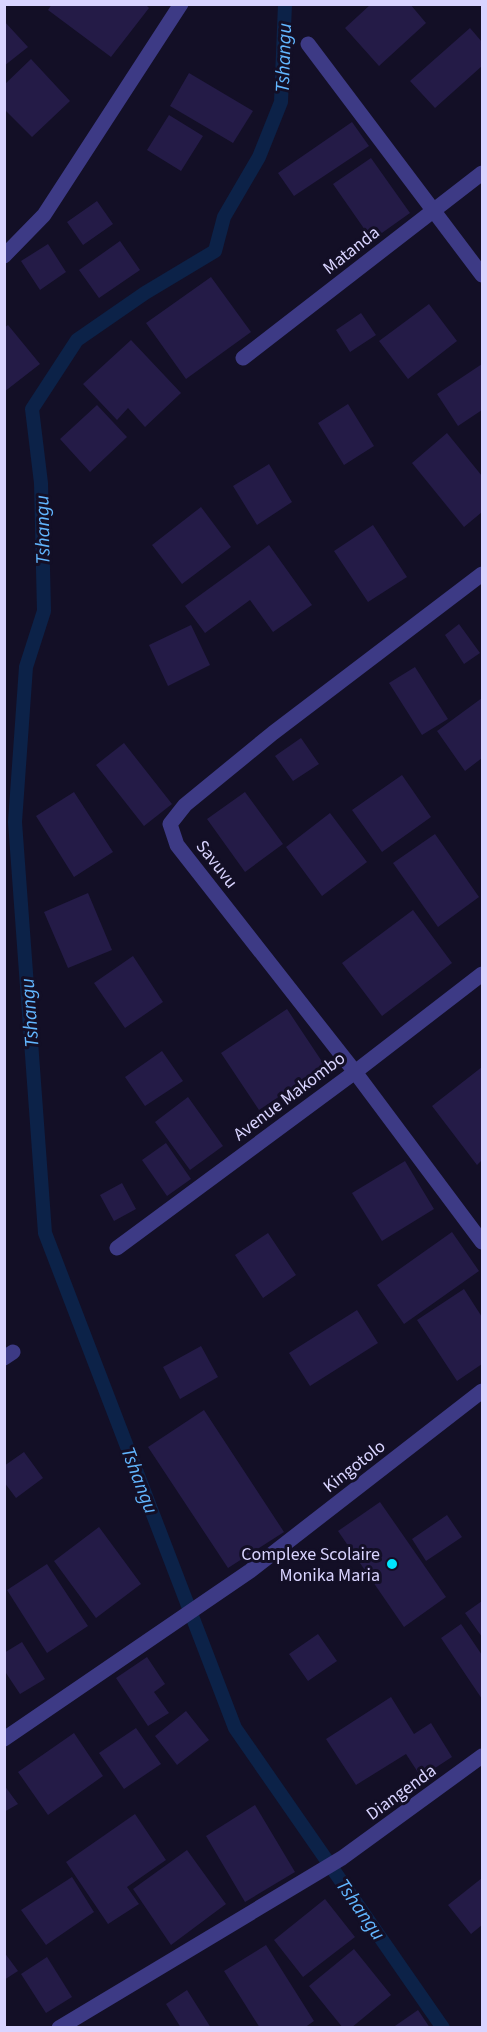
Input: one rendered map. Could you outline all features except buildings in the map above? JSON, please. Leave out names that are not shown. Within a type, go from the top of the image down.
[{"type":"street","points":[[4,255],[44,215],[181,4]]},
{"type":"street","points":[[308,44],[433,212],[483,275]]},
{"type":"street","name":"Matanda","points":[[243,358],[483,173]]},
{"type":"street","name":"Savuvu","points":[[483,574],[273,733],[185,805],[170,824],[177,845],[355,1072],[483,1242]]},
{"type":"street","name":"Avenue Makombo","points":[[117,1248],[483,974]]},
{"type":"street","name":"Kingotolo","points":[[4,1739],[250,1571],[483,1391]]},
{"type":"street","name":"Diangenda","points":[[59,2028],[342,1858],[483,1756]]},
{"type":"waterway","name":"Tshangu","points":[[285,4],[281,102],[259,157],[224,217],[215,251],[145,293],[77,340],[32,409],[41,483],[44,611],[26,667],[15,822],[45,1233],[235,1728],[443,2028]]},
{"type":"place","name":"Complexe Scolaire Monika Maria","points":[[392,1564]]}]
